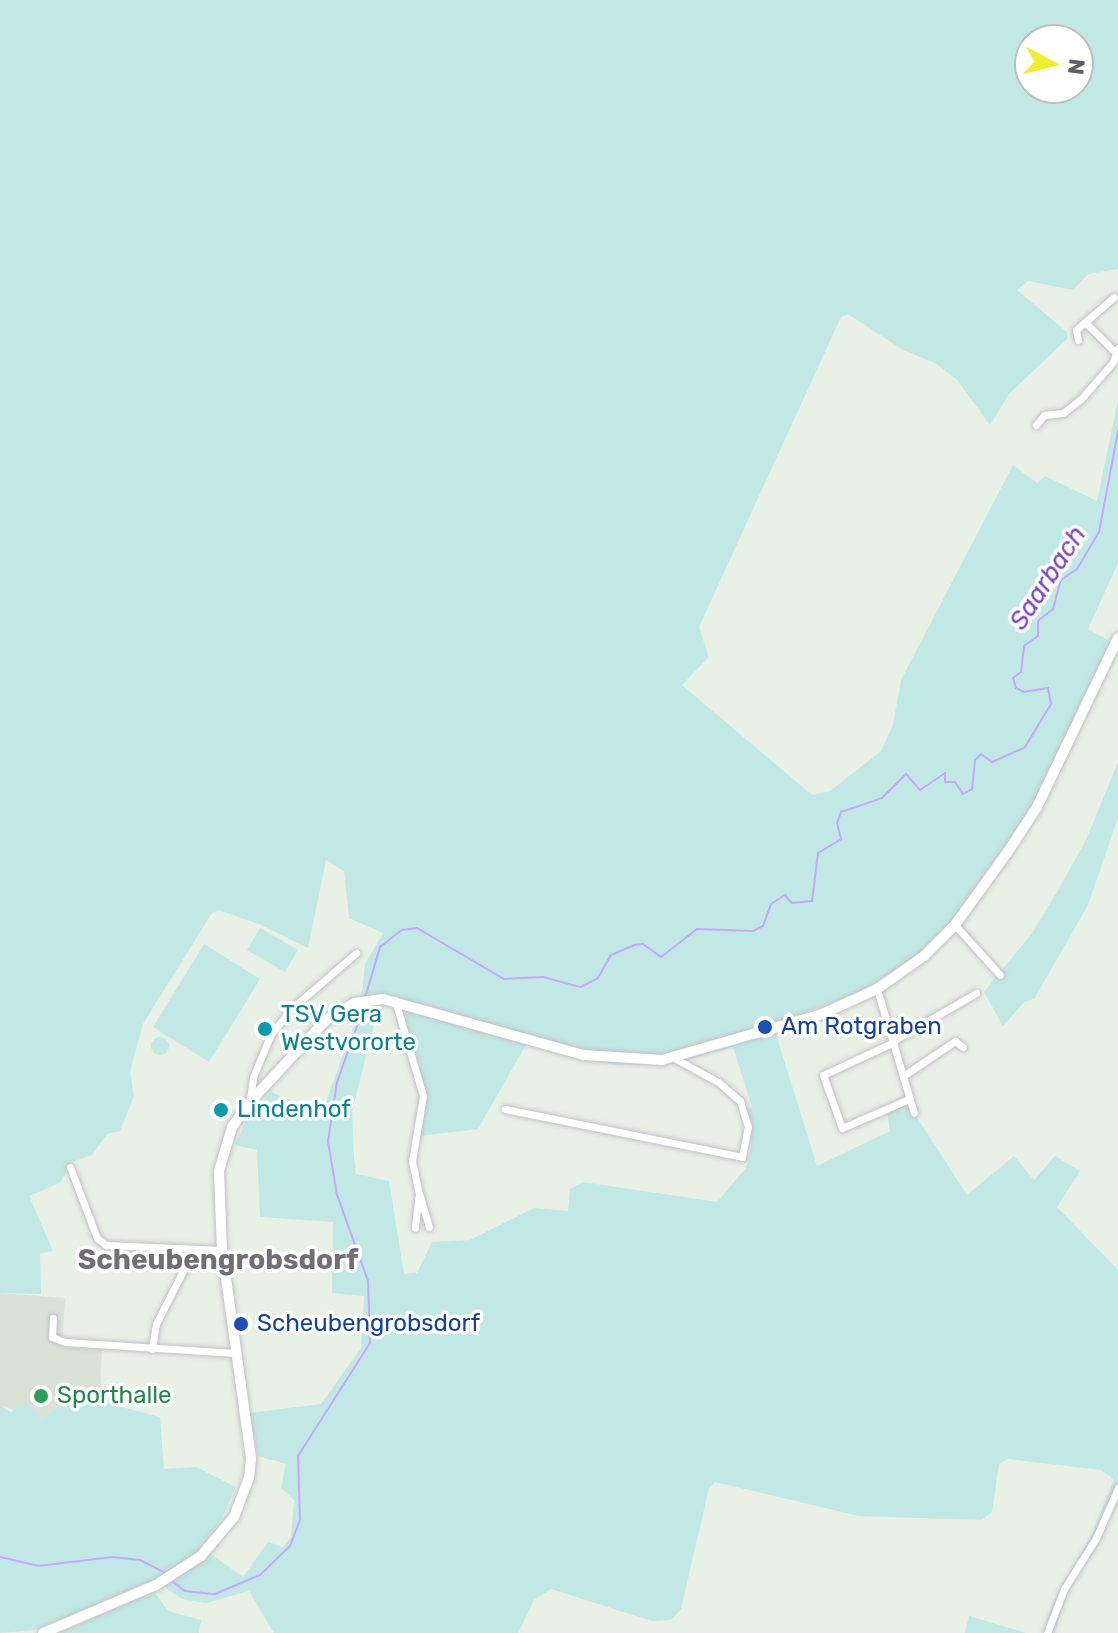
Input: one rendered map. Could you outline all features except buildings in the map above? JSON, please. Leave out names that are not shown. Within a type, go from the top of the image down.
[{"type":"main road","points":[[43,1633],[156,1585],[222,1537],[249,1478],[222,1250],[219,1171],[232,1127],[250,1102],[326,1020],[354,1003],[370,998],[395,1000],[584,1055],[676,1059],[822,1014],[877,989],[924,956],[955,925],[1037,807],[1118,638]]},
{"type":"street","points":[[1078,340],[1075,332],[1114,297]]},
{"type":"street","points":[[1036,425],[1044,415],[1063,413],[1081,399],[1113,362],[1116,350],[1086,323]]},
{"type":"street","points":[[955,925],[1000,975]]},
{"type":"street","points":[[250,1102],[253,1077],[281,1020],[356,953]]},
{"type":"street","points":[[877,989],[914,1113]]},
{"type":"street","points":[[909,1099],[842,1128],[823,1075],[894,1041],[976,993]]},
{"type":"street","points":[[395,1000],[423,1096],[412,1161],[429,1227]]},
{"type":"street","points":[[903,1076],[955,1041],[963,1047]]},
{"type":"street","points":[[505,1109],[742,1157],[748,1127],[740,1101],[709,1076],[676,1059]]},
{"type":"street","points":[[70,1167],[97,1238],[106,1245],[222,1250]]},
{"type":"street","points":[[415,1228],[419,1194]]},
{"type":"street","points":[[152,1349],[156,1324],[194,1249]]},
{"type":"street","points":[[53,1318],[52,1337],[65,1342],[235,1353]]},
{"type":"street","points":[[1047,1633],[1064,1589],[1096,1538],[1118,1488]]},
{"type":"shaded area","points":[[0,0],[1118,0],[1118,269],[1088,274],[1073,290],[1028,281],[1017,290],[1067,332],[1067,339],[1009,394],[990,425],[957,380],[935,363],[903,350],[848,314],[841,317],[699,627],[709,657],[682,685],[812,795],[830,791],[881,751],[893,725],[901,680],[1013,465],[1037,483],[1045,476],[1097,501],[1118,400],[1118,563],[1088,629],[1111,642],[1033,805],[953,920],[922,952],[862,991],[773,1025],[817,1166],[890,1131],[887,1112],[907,1102],[967,1195],[1014,1156],[1034,1180],[1055,1156],[1080,1171],[1057,1207],[1118,1270],[1118,1501],[1068,1591],[1055,1633],[1044,1633],[1051,1607],[1092,1534],[1114,1480],[1101,1470],[1008,1459],[999,1464],[992,1512],[982,1520],[859,1516],[715,1482],[709,1488],[681,1609],[671,1620],[652,1621],[551,1589],[534,1600],[518,1633],[274,1633],[249,1591],[206,1603],[182,1599],[154,1580],[35,1630],[0,1633],[0,1405],[10,1412],[28,1404],[42,1420],[68,1399],[114,1398],[114,1405],[160,1417],[164,1469],[196,1467],[236,1487],[217,1529],[200,1546],[243,1577],[268,1542],[283,1547],[291,1537],[294,1500],[281,1488],[286,1464],[258,1456],[250,1413],[321,1404],[361,1348],[364,1296],[332,1293],[333,1222],[260,1217],[257,1150],[235,1145],[246,1121],[271,1092],[322,1113],[360,1008],[365,964],[383,933],[349,918],[344,871],[326,860],[308,948],[261,925],[219,910],[212,913],[143,1024],[130,1072],[134,1096],[120,1131],[107,1134],[92,1155],[72,1162],[60,1183],[29,1196],[53,1251],[40,1254],[41,1294],[0,1293]],"holes":[[[379,1005],[400,1008],[427,1097],[420,1136],[478,1129],[527,1043],[614,1065],[672,1064],[733,1047],[752,1107],[747,1109],[751,1145],[746,1168],[717,1202],[583,1182],[570,1189],[568,1211],[534,1208],[470,1240],[432,1242],[417,1273],[404,1274],[389,1181],[356,1174],[352,1112]]]},
{"type":"shaded area","points":[[1118,762],[1118,818],[1088,905],[1034,999],[1024,1002],[1003,1026],[984,992],[1032,933],[1057,892],[1086,840]]},
{"type":"shaded area","points":[[260,928],[298,950],[285,972],[247,950]]},
{"type":"shaded area","points":[[204,944],[260,979],[209,1062],[153,1027]]},
{"type":"shaded area","points":[[160,1037],[169,1046],[160,1055],[151,1046]]},
{"type":"shaded area","points":[[0,1293],[65,1298],[62,1347],[102,1350],[100,1399],[69,1399],[42,1420],[0,1405]]},
{"type":"shaded area","points":[[154,1591],[168,1611],[201,1620],[199,1633],[59,1633]]},
{"type":"shaded area","points":[[969,1616],[1026,1633],[965,1633]]},
{"type":"waterway","name":"Saarbach","points":[[365,998],[380,947],[402,930],[417,928],[504,979],[543,977],[581,987],[598,978],[611,955],[634,945],[643,944],[661,957],[697,929],[753,931],[763,926],[771,904],[785,895],[792,903],[812,901],[818,853],[841,839],[837,823],[841,812],[882,798],[906,774],[920,790],[945,773],[945,782],[955,782],[963,794],[972,789],[975,760],[981,754],[992,762],[1025,747],[1051,704],[1048,688],[1024,692],[1016,688],[1013,678],[1021,672],[1024,646],[1038,636],[1038,621],[1053,609],[1061,580],[1077,569],[1099,532],[1118,431]]},
{"type":"waterway","name":"Saarbach","points":[[172,1581],[185,1591],[215,1594],[260,1575],[290,1546],[300,1520],[298,1456],[370,1343],[368,1281],[337,1195],[328,1141],[337,1082],[365,1004]]},
{"type":"waterway","name":"Saarbach","points":[[0,1557],[38,1566],[112,1557],[140,1560],[165,1573]]},
{"type":"place","name":"Am Rotgraben","points":[[765,1027]]},
{"type":"place","name":"TSV Gera Westvororte","points":[[265,1029]]},
{"type":"place","name":"Lindenhof","points":[[221,1110]]},
{"type":"place","name":"Scheubengrobsdorf","points":[[241,1324]]},
{"type":"place","name":"Sporthalle","points":[[41,1396]]},
{"type":"district","name":"Scheubengrobsdorf","points":[[218,1260]]}]
